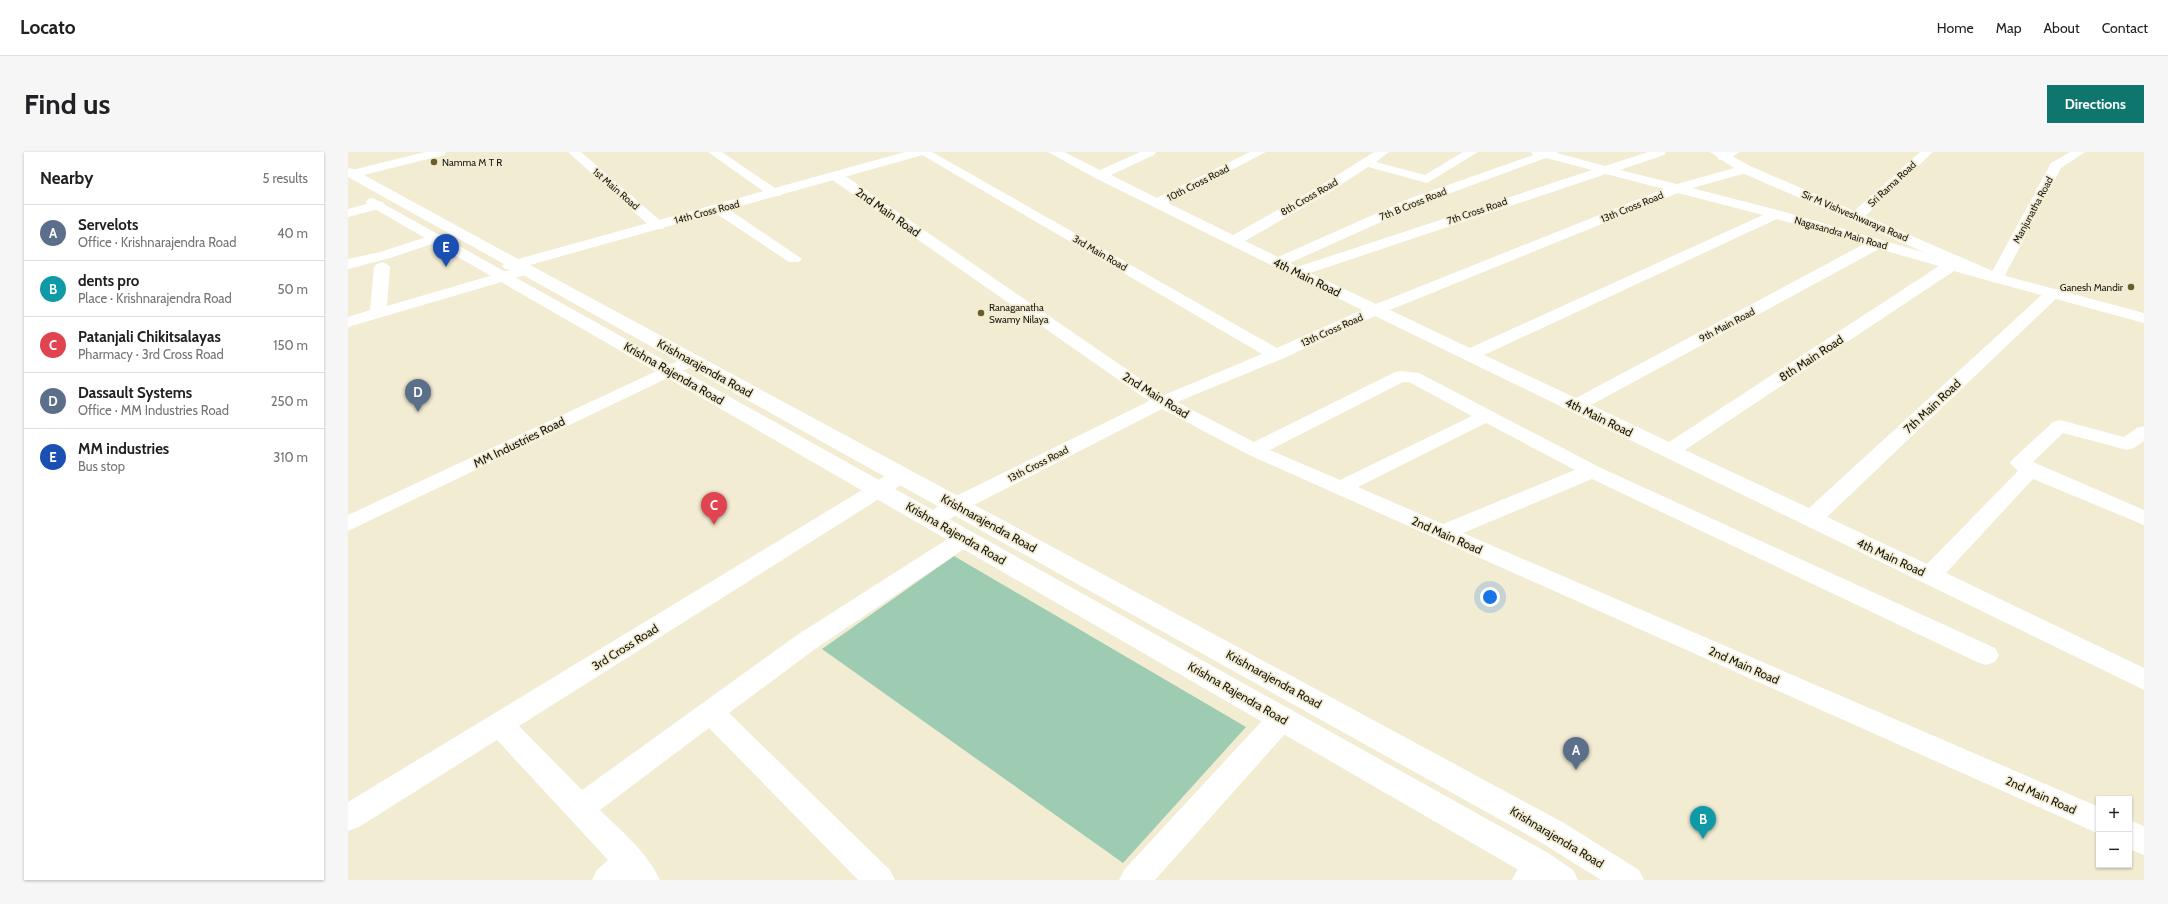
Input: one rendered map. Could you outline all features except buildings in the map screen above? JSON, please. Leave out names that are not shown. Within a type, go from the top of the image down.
[{"type":"street","points":[[349,178],[440,152]]},
{"type":"street","points":[[576,154],[593,152]]},
{"type":"street","points":[[717,154],[733,152]]},
{"type":"street","name":"14th Cross Road","points":[[348,322],[658,226],[919,152]]},
{"type":"street","name":"3rd Main Road","points":[[923,152],[1276,355]]},
{"type":"street","name":"4th Main Road","points":[[1054,152],[1296,272],[1930,575],[2144,680]]},
{"type":"street","points":[[1100,175],[1150,152]]},
{"type":"street","name":"10th Cross Road","points":[[1158,203],[1260,152]]},
{"type":"street","name":"8th Cross Road","points":[[1234,241],[1383,152]]},
{"type":"street","points":[[1427,179],[1472,152]]},
{"type":"street","name":"7th Cross Road","points":[[1296,272],[1660,152]]},
{"type":"street","name":"Sri Rama Road","points":[[1857,216],[1927,152]]},
{"type":"street","name":"Manjunatha Road","points":[[1996,278],[2056,166],[2079,152]]},
{"type":"street","name":"Nagasandra Main Road","points":[[1545,153],[1602,170],[1776,214],[1996,278],[2144,318]]},
{"type":"street","name":"7th B Cross Road","points":[[1278,263],[1416,201],[1545,153]]},
{"type":"street","name":"1st Main Road","points":[[576,154],[658,226]]},
{"type":"street","points":[[717,154],[775,193]]},
{"type":"street","name":"Sir M Vishveshwaraya Road","points":[[1725,154],[1745,169],[1857,216],[1996,278]]},
{"type":"street","points":[[1366,163],[1457,186]]},
{"type":"street","name":"13th Cross Road","points":[[933,520],[956,505],[1162,402],[1276,355],[1376,310],[1678,188],[1745,169]]},
{"type":"street","name":"2nd Main Road","points":[[836,176],[1162,402],[1254,450],[2096,820]]},
{"type":"street","name":"Krishna Rajendra Road","points":[[349,178],[378,205],[436,238],[510,271],[668,370],[1282,718],[1542,874]]},
{"type":"street","name":"Krishnarajendra Road","points":[[349,178],[510,271],[691,360],[956,505],[1553,833],[1628,880]]},
{"type":"street","points":[[348,213],[378,205]]},
{"type":"street","points":[[719,209],[794,259]]},
{"type":"street","points":[[1469,355],[1776,214]]},
{"type":"street","points":[[348,264],[385,255],[436,238]]},
{"type":"street","name":"9th Main Road","points":[[1576,406],[1878,243]]},
{"type":"street","name":"8th Main Road","points":[[1669,451],[1952,265]]},
{"type":"street","points":[[378,313],[382,267]]},
{"type":"street","name":"7th Main Road","points":[[1811,519],[2053,293]]},
{"type":"street","name":"MM Industries Road","points":[[348,524],[691,360]]},
{"type":"street","points":[[1254,450],[1401,376],[1413,377],[1424,381],[1592,471],[1986,655]]},
{"type":"street","points":[[1340,488],[1488,415]]},
{"type":"street","points":[[2144,432],[2127,444],[2060,426],[2020,463],[2030,470],[2144,518]]},
{"type":"street","points":[[1930,575],[2030,470]]},
{"type":"street","points":[[1442,533],[1592,471]]},
{"type":"street","name":"3rd Cross Road","points":[[348,818],[902,476]]},
{"type":"street","points":[[579,810],[806,642],[965,538]]},
{"type":"street","points":[[710,713],[878,880]]},
{"type":"street","points":[[1135,880],[1282,718]]},
{"type":"street","points":[[500,724],[579,810],[627,874]]},
{"type":"street","points":[[2132,835],[2144,841]]},
{"type":"green space","points":[[954,556],[1246,727],[1123,863],[822,649]]},
{"type":"place","name":"Namma M T R","points":[[434,162]]},
{"type":"place","name":"MM industries","points":[[446,267]]},
{"type":"place","name":"Ganesh Mandir","points":[[2131,287]]},
{"type":"place","name":"Ranaganatha Swamy Nilaya","points":[[981,313]]},
{"type":"place","name":"Dassault Systems","points":[[418,412]]},
{"type":"place","name":"Patanjali Chikitsalayas","points":[[714,525]]},
{"type":"place","name":"Servelots","points":[[1576,770]]},
{"type":"place","name":"dents pro","points":[[1703,839]]}]
